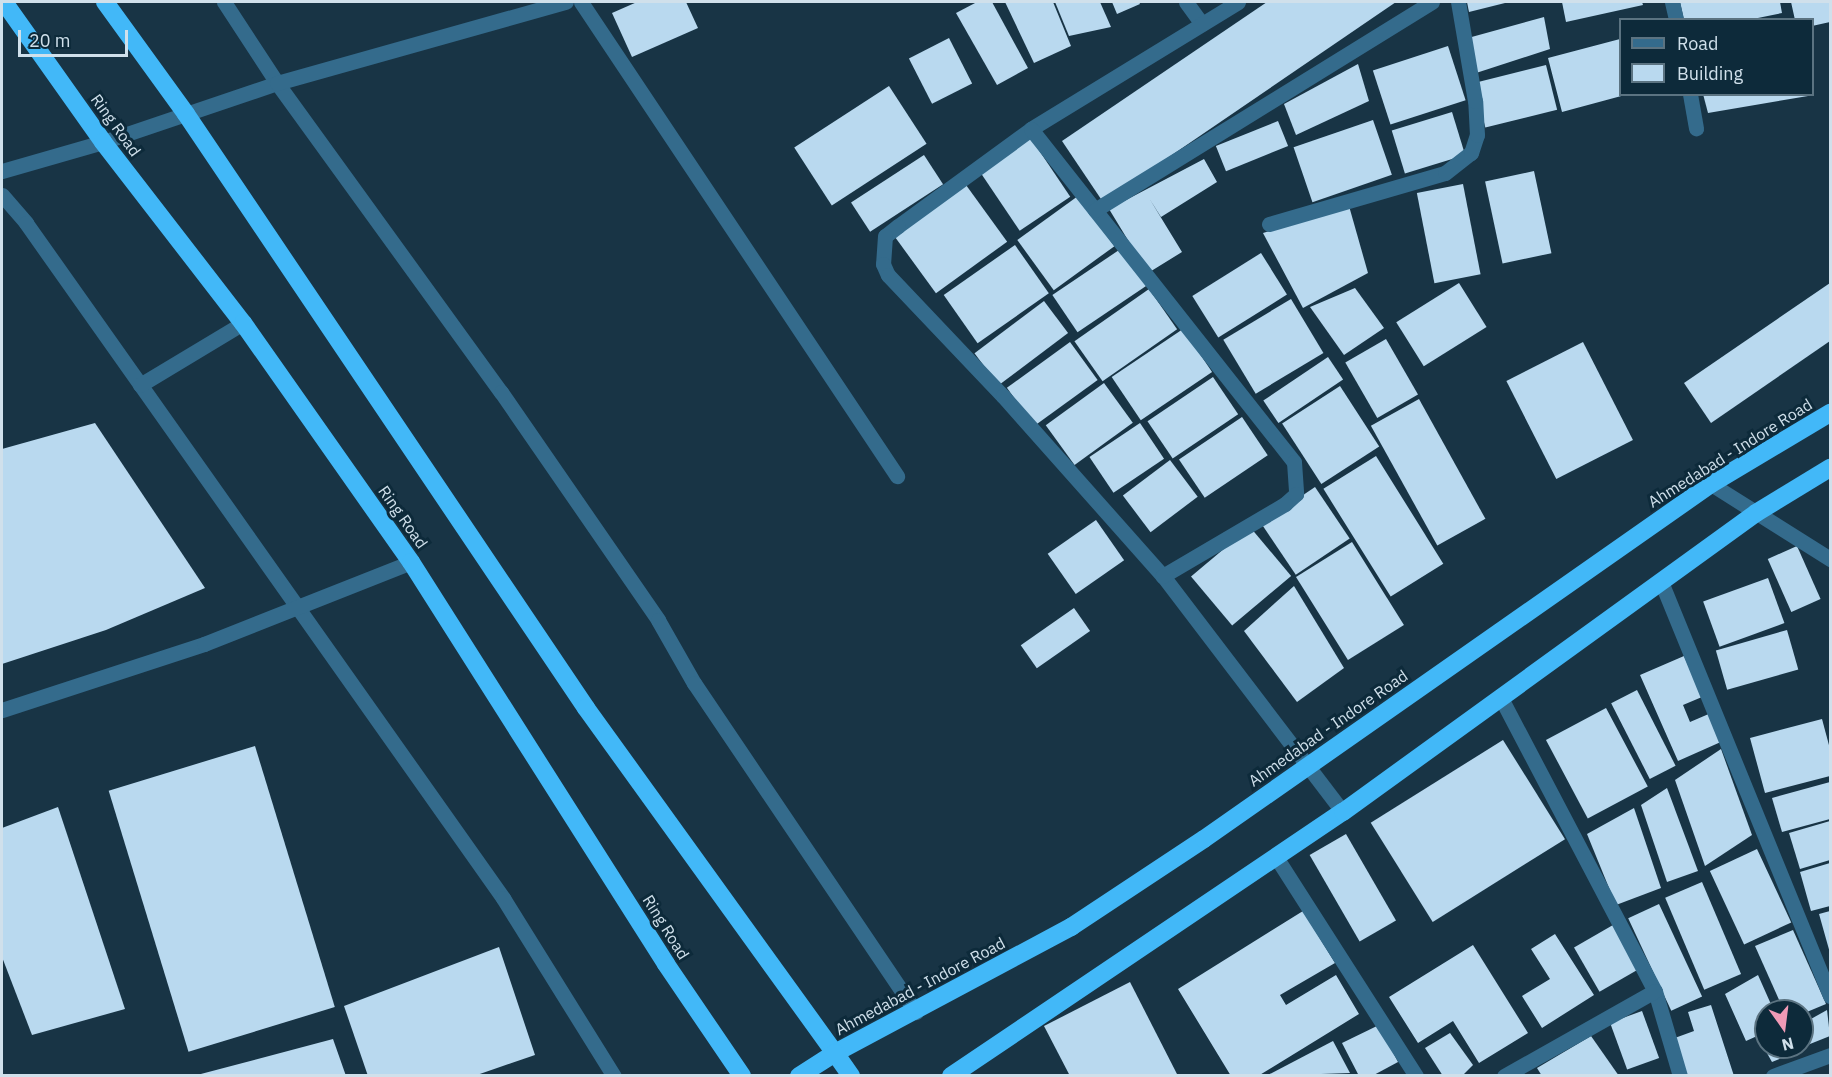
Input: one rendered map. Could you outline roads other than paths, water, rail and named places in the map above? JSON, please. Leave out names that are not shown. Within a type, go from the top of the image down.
[{"type":"highway","name":"Ring Road","points":[[4,2],[103,142],[243,323],[411,562],[666,964],[742,1076]]},
{"type":"highway","points":[[105,2],[186,114],[586,708],[851,1076]]},
{"type":"highway","name":"Ahmedabad - Indore Road","points":[[800,1076],[835,1053],[916,1012],[1071,927],[1309,765],[1711,484],[1830,413]]},
{"type":"highway","points":[[951,1076],[1343,812],[1502,700],[1756,513],[1830,468]]},
{"type":"street","points":[[224,2],[277,83],[501,392],[652,610],[694,682],[916,1012]]},
{"type":"street","points":[[2,171],[103,142],[277,83],[566,2]]},
{"type":"street","points":[[581,2],[897,476]]},
{"type":"street","points":[[1186,2],[1202,24]]},
{"type":"street","points":[[1238,2],[1031,129],[885,236],[883,264],[888,275],[1003,396],[1163,576],[1343,812]]},
{"type":"street","points":[[1095,210],[1432,2]]},
{"type":"street","points":[[1269,224],[1445,173],[1471,153],[1477,135],[1474,101],[1458,2]]},
{"type":"street","points":[[1672,2],[1676,18]]},
{"type":"street","points":[[1690,96],[1696,128]]},
{"type":"street","points":[[1031,129],[1277,437],[1294,462],[1298,478],[1296,494],[1285,504],[1163,576]]},
{"type":"street","points":[[2,195],[26,223],[503,898],[614,1076]]},
{"type":"street","points":[[140,385],[243,323]]},
{"type":"street","points":[[1711,484],[1830,559]]},
{"type":"street","points":[[2,710],[204,644],[411,562]]},
{"type":"street","points":[[1662,584],[1830,996]]},
{"type":"street","points":[[1502,700],[1654,991],[1680,1076]]},
{"type":"street","points":[[1276,857],[1416,1076]]},
{"type":"street","points":[[1504,1076],[1654,991]]},
{"type":"street","points":[[1773,1076],[1830,1055]]}]
